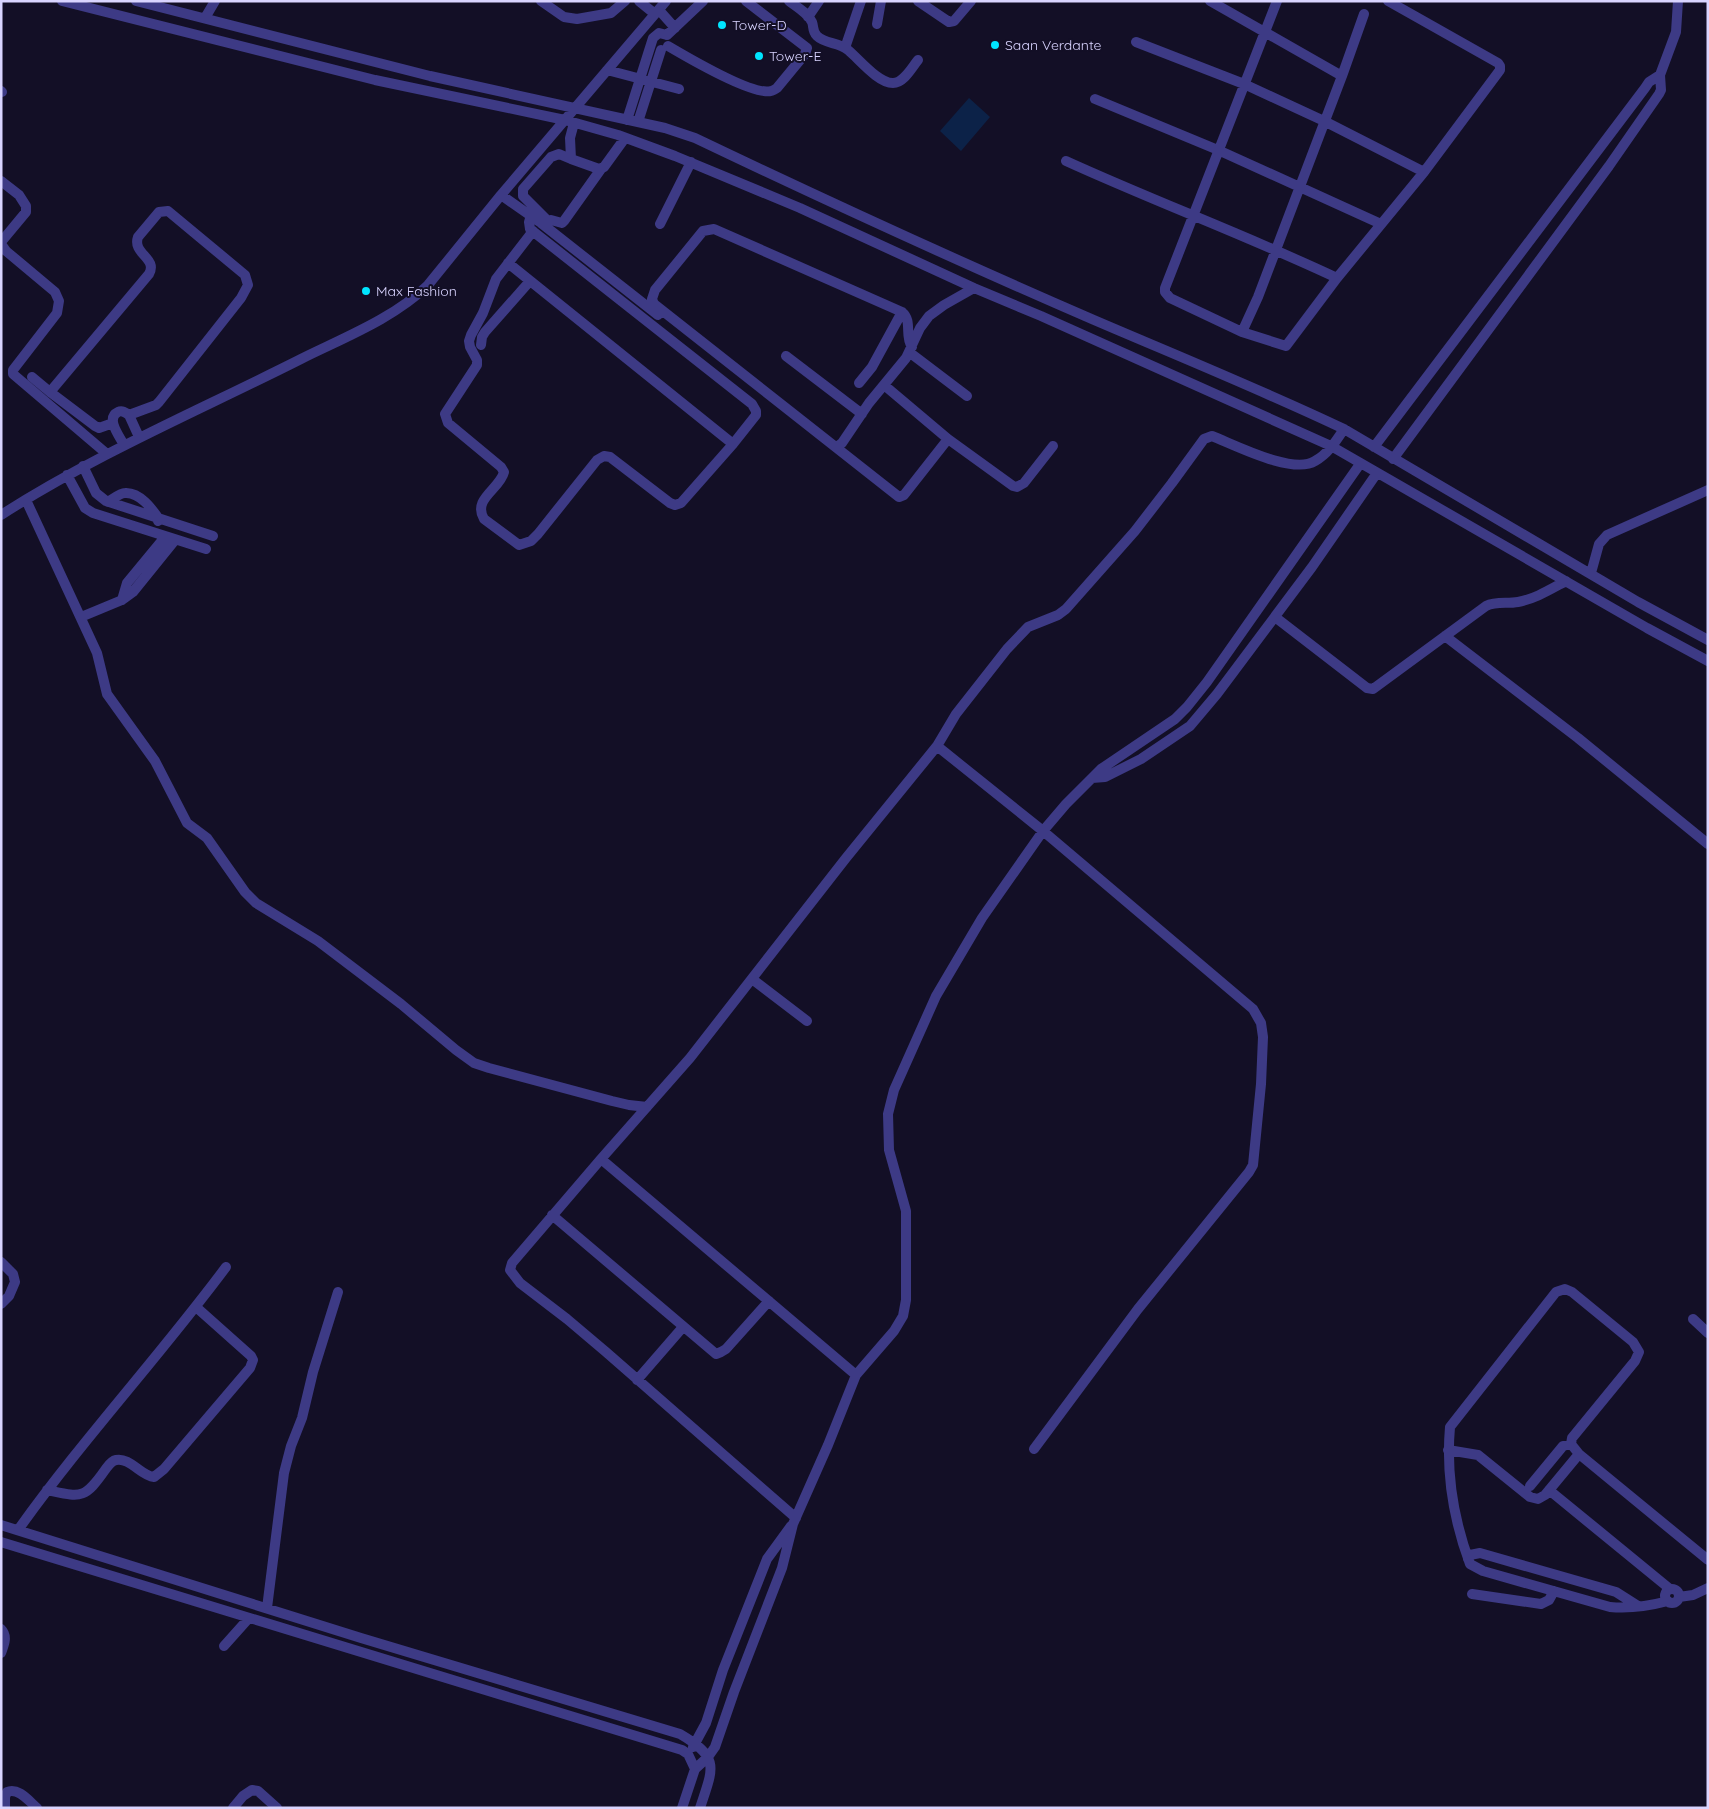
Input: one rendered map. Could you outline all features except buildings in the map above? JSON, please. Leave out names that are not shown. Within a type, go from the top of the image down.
[{"type":"street","points":[[62,1],[375,80],[569,121],[625,138],[691,162],[800,208],[974,288],[1041,316],[1331,446],[1647,628],[1708,661]]},
{"type":"street","points":[[136,1],[430,76],[678,131],[1022,288],[1344,429],[1708,640]]},
{"type":"street","points":[[205,18],[215,1]]},
{"type":"street","points":[[541,1],[564,17],[577,19],[611,13],[625,1]]},
{"type":"street","points":[[639,1],[661,6],[675,28]]},
{"type":"street","points":[[632,121],[662,44],[675,28],[703,1]]},
{"type":"street","points":[[746,1],[807,48]]},
{"type":"street","points":[[662,44],[713,72],[764,92],[771,91],[777,88],[805,54],[813,32],[812,23],[808,17],[790,1]]},
{"type":"street","points":[[808,17],[819,1]]},
{"type":"street","points":[[846,48],[860,1]]},
{"type":"street","points":[[877,24],[881,1]]},
{"type":"street","points":[[918,1],[949,22],[954,21],[971,1]]},
{"type":"street","points":[[1210,1],[1342,76]]},
{"type":"street","points":[[1277,1],[1218,150],[1165,292],[1170,298],[1242,332],[1286,346],[1337,278],[1424,172],[1500,70],[1498,62],[1388,1]]},
{"type":"street","points":[[1393,459],[1609,166],[1659,94],[1661,90],[1660,75],[1676,32],[1678,1]]},
{"type":"street","points":[[1,515],[83,466],[139,437],[227,397],[399,308],[415,297],[428,285],[501,195],[569,121],[576,107],[661,6]]},
{"type":"street","points":[[1242,332],[1258,297],[1364,14]]},
{"type":"street","points":[[813,32],[818,37],[846,48],[876,76],[894,83],[903,79],[918,60]]},
{"type":"street","points":[[1136,42],[1244,84],[1324,121],[1424,172]]},
{"type":"street","points":[[607,70],[679,89]]},
{"type":"street","points":[[1374,447],[1649,82],[1660,75]]},
{"type":"street","points":[[1095,99],[1218,150],[1381,224]]},
{"type":"street","points":[[569,121],[571,158]]},
{"type":"street","points":[[546,224],[564,221],[625,138]]},
{"type":"street","points":[[546,224],[523,196],[523,189],[555,154],[601,169]]},
{"type":"street","points":[[1066,161],[1276,249],[1337,278]]},
{"type":"street","points":[[660,224],[691,162]]},
{"type":"street","points":[[1,181],[19,195],[26,206],[26,212],[1,243],[6,251],[55,292],[59,301],[57,313],[13,370],[13,374],[107,454]]},
{"type":"street","points":[[501,195],[546,224],[662,318]]},
{"type":"street","points":[[50,392],[150,274],[151,264],[140,251],[136,241],[159,212],[168,210],[246,275],[248,285],[241,298],[159,402],[156,405],[129,415]]},
{"type":"street","points":[[531,216],[528,222],[533,231],[752,404],[756,415],[684,501],[678,505],[665,500],[610,456],[604,456],[597,460],[538,534],[531,541],[521,545],[484,519],[480,512],[481,505],[503,477],[504,472],[501,467],[448,423],[445,414],[477,366],[477,360],[469,341],[484,313],[496,279],[533,231]]},
{"type":"street","points":[[533,231],[541,232],[546,224]]},
{"type":"street","points":[[948,439],[904,496],[901,497],[654,304],[652,295],[703,231],[709,228],[902,312],[908,319],[910,350],[967,396]]},
{"type":"street","points":[[508,263],[733,444]]},
{"type":"street","points":[[481,346],[482,337],[485,332],[530,281]]},
{"type":"street","points":[[837,447],[842,443],[910,350],[920,328],[929,316],[974,288]]},
{"type":"street","points":[[859,383],[872,368],[902,312]]},
{"type":"street","points":[[786,356],[862,414]]},
{"type":"street","points":[[32,376],[95,426],[99,428],[113,423]]},
{"type":"street","points":[[884,385],[948,439],[1013,486],[1017,487],[1024,483],[1053,446]]},
{"type":"street","points":[[124,445],[113,423],[113,417],[116,413],[120,411],[129,415],[139,437]]},
{"type":"street","points":[[795,1521],[568,1319],[520,1283],[510,1270],[512,1263],[601,1158],[690,1058],[846,858],[937,746],[956,714],[1018,636],[1028,627],[1058,615],[1078,597],[1172,484],[1204,439],[1212,436],[1280,463],[1296,466],[1314,462],[1331,446],[1344,429]]},
{"type":"street","points":[[682,1808],[695,1768],[708,1757],[715,1747],[782,1568],[795,1521],[856,1375],[894,1331],[903,1316],[906,1300],[906,1211],[889,1150],[888,1114],[894,1090],[936,996],[982,918],[1043,831],[1066,804],[1106,765],[1168,724],[1187,707],[1207,682],[1360,464]]},
{"type":"street","points":[[83,466],[103,500],[213,536]]},
{"type":"street","points":[[1092,778],[1105,777],[1141,759],[1190,726],[1217,694],[1312,567],[1377,473]]},
{"type":"street","points":[[67,475],[88,510],[109,520],[206,549]]},
{"type":"street","points":[[1591,573],[1599,544],[1607,535],[1708,490]]},
{"type":"street","points":[[81,617],[122,600],[133,592],[165,537],[159,519],[145,502],[128,493],[103,500],[88,510]]},
{"type":"street","points":[[26,500],[81,617],[96,653],[104,687],[110,700],[155,761],[187,823],[207,838],[245,892],[256,904],[318,941],[401,1004],[474,1063],[620,1103],[647,1107]]},
{"type":"street","points":[[1275,617],[1370,689],[1378,687],[1491,604],[1518,602],[1566,581]]},
{"type":"street","points":[[1445,636],[1578,738],[1708,844]]},
{"type":"street","points":[[937,746],[1043,831],[1253,1009],[1261,1023],[1263,1037],[1261,1084],[1253,1165],[1138,1309],[1034,1449]]},
{"type":"street","points":[[752,979],[807,1021]]},
{"type":"street","points":[[601,1158],[856,1375]]},
{"type":"street","points":[[552,1215],[716,1354],[721,1352],[769,1301]]},
{"type":"street","points":[[1,1262],[13,1274],[16,1282],[9,1296],[1,1304]]},
{"type":"street","points":[[18,1530],[47,1490],[196,1307],[226,1267]]},
{"type":"street","points":[[1570,1444],[1572,1438],[1635,1361],[1639,1352],[1633,1342],[1572,1292],[1565,1289],[1556,1292],[1450,1427],[1448,1450],[1457,1526],[1470,1564],[1492,1573],[1610,1607],[1620,1608],[1668,1601],[1676,1602],[1679,1597],[1693,1595],[1708,1588]]},
{"type":"street","points":[[268,1608],[284,1473],[291,1446],[302,1418],[316,1363],[338,1292]]},
{"type":"street","points":[[47,1490],[73,1496],[83,1495],[96,1483],[110,1463],[119,1460],[124,1461],[148,1477],[154,1477],[164,1469],[250,1368],[253,1360],[251,1356],[196,1307]]},
{"type":"street","points":[[1693,1320],[1708,1332]]},
{"type":"street","points":[[638,1380],[683,1327]]},
{"type":"street","points":[[1570,1444],[1579,1454],[1708,1560]]},
{"type":"street","points":[[1530,1486],[1563,1446],[1570,1444]]},
{"type":"street","points":[[1448,1450],[1478,1455],[1530,1497],[1538,1499],[1549,1490],[1579,1454]]},
{"type":"street","points":[[1549,1490],[1670,1590],[1677,1591],[1679,1597]]},
{"type":"street","points":[[688,1754],[706,1723],[731,1649],[767,1558],[795,1521]]},
{"type":"street","points":[[1,1525],[680,1734],[696,1743],[711,1763],[711,1774],[700,1808]]},
{"type":"street","points":[[1,1542],[682,1750],[688,1754],[695,1768]]},
{"type":"street","points":[[1468,1559],[1470,1554],[1474,1553],[1497,1558],[1616,1592],[1638,1606]]},
{"type":"street","points":[[1492,1573],[1497,1558]]},
{"type":"street","points":[[1584,1600],[1590,1584]]},
{"type":"street","points":[[1668,1601],[1666,1594],[1670,1590]]},
{"type":"street","points":[[1472,1594],[1540,1604],[1549,1600],[1554,1591]]},
{"type":"street","points":[[751,1597],[768,1603]]},
{"type":"street","points":[[224,1646],[249,1618]]},
{"type":"street","points":[[1,1629],[6,1637],[1,1654]]},
{"type":"street","points":[[731,1649],[742,1651],[748,1655]]},
{"type":"street","points":[[717,1690],[732,1698]]},
{"type":"street","points":[[5,1808],[5,1797],[7,1792],[12,1790],[18,1792],[38,1808]]},
{"type":"street","points":[[233,1808],[243,1796],[252,1790],[258,1791],[277,1808]]},
{"type":"water","points":[[969,98],[990,117],[961,151],[940,131]]},
{"type":"place","name":"Tower-D","points":[[722,25]]},
{"type":"place","name":"Saan Verdante","points":[[995,45]]},
{"type":"place","name":"Tower-E","points":[[759,56]]},
{"type":"place","name":"Max Fashion","points":[[366,291]]}]
